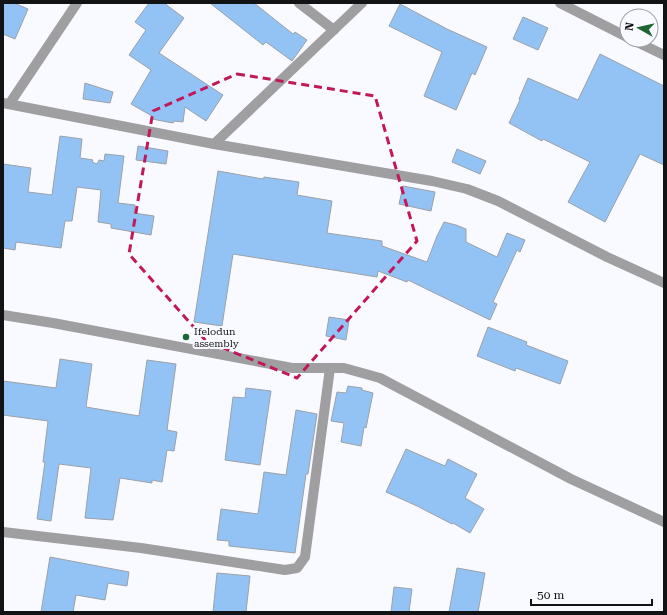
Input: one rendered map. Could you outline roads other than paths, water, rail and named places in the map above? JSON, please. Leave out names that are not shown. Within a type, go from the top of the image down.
[{"type":"street","points":[[76,3],[6,103],[214,144],[432,181],[467,189],[498,201],[600,253],[664,283]]},
{"type":"street","points":[[298,3],[334,30]]},
{"type":"street","points":[[214,144],[362,3]]},
{"type":"street","points":[[560,3],[619,33]]},
{"type":"street","points":[[650,48],[664,55]]},
{"type":"street","points":[[3,315],[61,324],[292,368],[344,368],[380,378],[571,479],[664,522]]},
{"type":"street","points":[[3,532],[141,548],[285,570],[297,568],[305,558],[330,368]]},
{"type":"place","name":"Ifelodun assembly","points":[[186,337]]}]
